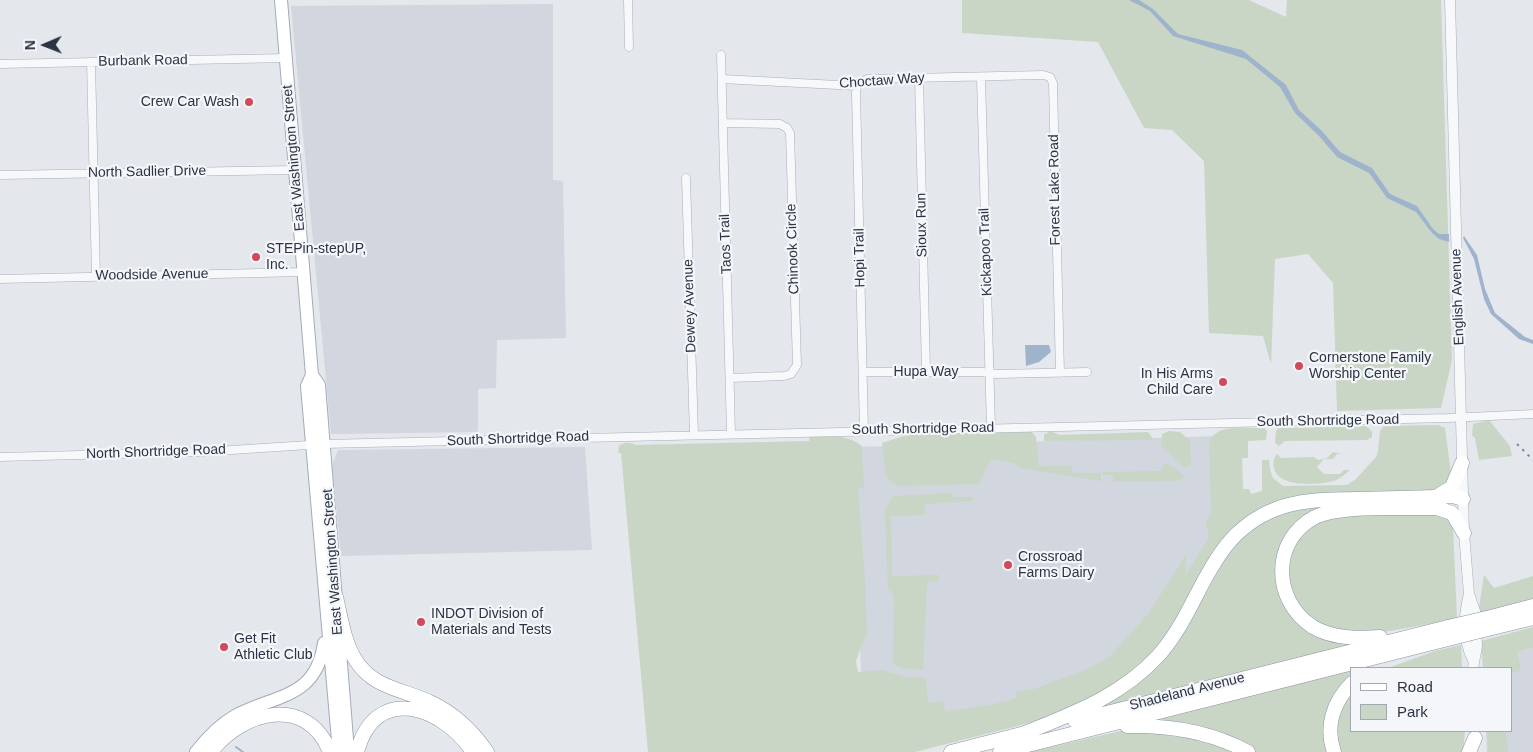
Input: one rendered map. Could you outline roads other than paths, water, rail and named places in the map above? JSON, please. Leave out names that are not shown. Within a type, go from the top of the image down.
[{"type":"highway","points":[[1436,503],[1452,487],[1462,463]]},
{"type":"highway","points":[[1463,499],[1453,496],[1436,503],[1339,511],[1325,514],[1309,521],[1296,533],[1286,548],[1281,567],[1282,584],[1289,603],[1304,620],[1321,631],[1339,636],[1366,638],[1428,638],[1492,622],[1533,606]]},
{"type":"highway","points":[[1025,733],[1100,701],[1141,673],[1162,652],[1177,630],[1212,563],[1222,549],[1238,532],[1259,517],[1286,505],[1309,501],[1436,503],[1452,513],[1464,532]]},
{"type":"highway","points":[[336,597],[351,651],[368,676],[386,686],[424,699],[443,708],[466,726],[487,752]]},
{"type":"highway","points":[[1492,622],[1533,618]]},
{"type":"highway","points":[[1374,667],[1428,638]]},
{"type":"highway","name":"Shadeland Avenue","points":[[1000,752],[1109,725],[1428,638]]},
{"type":"highway","name":"Shadeland Avenue","points":[[951,752],[1428,638]]},
{"type":"highway","points":[[1334,752],[1330,734],[1332,716],[1336,704],[1350,686]]},
{"type":"highway","points":[[357,752],[362,734],[375,719],[386,712],[405,708],[418,710],[440,720],[462,738],[473,752]]},
{"type":"highway","points":[[211,752],[222,740],[244,724],[281,714],[298,717],[308,722],[322,736],[330,752]]},
{"type":"highway","points":[[1109,725],[1186,729],[1220,739],[1248,752]]},
{"type":"highway","points":[[1470,752],[1475,740]]},
{"type":"main road","name":"East Washington Street","points":[[281,0],[312,375],[319,385],[318,444],[327,623],[339,752]]},
{"type":"main road","name":"East Washington Street","points":[[318,444],[336,597],[348,752]]},
{"type":"main road","points":[[196,752],[214,731],[231,718],[290,694],[309,680],[322,655],[327,623]]},
{"type":"street","points":[[628,0],[629,48]]},
{"type":"street","name":"English Avenue","points":[[1450,0],[1464,532],[1469,594],[1464,612],[1465,646],[1473,664]]},
{"type":"street","name":"Taos Trail","points":[[721,55],[732,433]]},
{"type":"street","name":"Burbank Road","points":[[0,64],[286,58]]},
{"type":"street","points":[[91,62],[96,277]]},
{"type":"street","name":"Forest Lake Road","points":[[981,78],[1043,75],[1050,77],[1053,82],[1060,373]]},
{"type":"street","name":"Sioux Run","points":[[919,78],[926,371]]},
{"type":"street","name":"Choctaw Way","points":[[722,79],[858,86],[867,79],[981,78]]},
{"type":"street","name":"Kickapoo Trail","points":[[981,78],[991,427]]},
{"type":"street","name":"Hopi Trail","points":[[858,86],[856,93],[864,430]]},
{"type":"street","name":"Chinook Circle","points":[[723,123],[780,124],[787,128],[790,133],[797,365],[790,374],[730,378]]},
{"type":"street","name":"North Sadlier Drive","points":[[0,176],[295,170]]},
{"type":"street","name":"Dewey Avenue","points":[[686,178],[694,435]]},
{"type":"street","name":"Woodside Avenue","points":[[0,279],[304,272]]},
{"type":"street","name":"Hupa Way","points":[[863,372],[989,373]]},
{"type":"street","points":[[989,373],[1087,372]]},
{"type":"street","name":"South Shortridge Road","points":[[318,444],[1533,414]]},
{"type":"street","name":"North Shortridge Road","points":[[0,458],[201,452],[318,444]]},
{"type":"water","points":[[1129,0],[1139,0],[1153,9],[1178,34],[1242,50],[1286,85],[1299,110],[1321,130],[1340,152],[1372,168],[1390,194],[1417,206],[1433,229],[1439,234],[1449,234],[1449,242],[1439,239],[1432,233],[1416,212],[1387,198],[1369,173],[1337,157],[1295,113],[1280,87],[1246,59],[1173,36],[1150,11]]},
{"type":"water","points":[[1464,236],[1477,255],[1485,289],[1495,313],[1525,337],[1533,340],[1533,344],[1519,339],[1491,314],[1484,299],[1474,259],[1463,238]]},
{"type":"water","points":[[1025,345],[1049,345],[1051,352],[1039,362],[1026,366]]},
{"type":"waterway","points":[[236,747],[243,752]]},
{"type":"railway","points":[[1517,444],[1533,460]]},
{"type":"place","name":"Crew Car Wash","points":[[249,102]]},
{"type":"place","name":"STEPin-stepUP, Inc.","points":[[256,257]]},
{"type":"place","name":"Cornerstone Family Worship Center","points":[[1299,366]]},
{"type":"place","name":"In His Arms Child Care","points":[[1223,382]]},
{"type":"place","name":"Crossroad Farms Dairy","points":[[1008,565]]},
{"type":"place","name":"INDOT Division of Materials and Tests","points":[[421,622]]},
{"type":"place","name":"Get Fit Athletic Club","points":[[224,647]]}]
